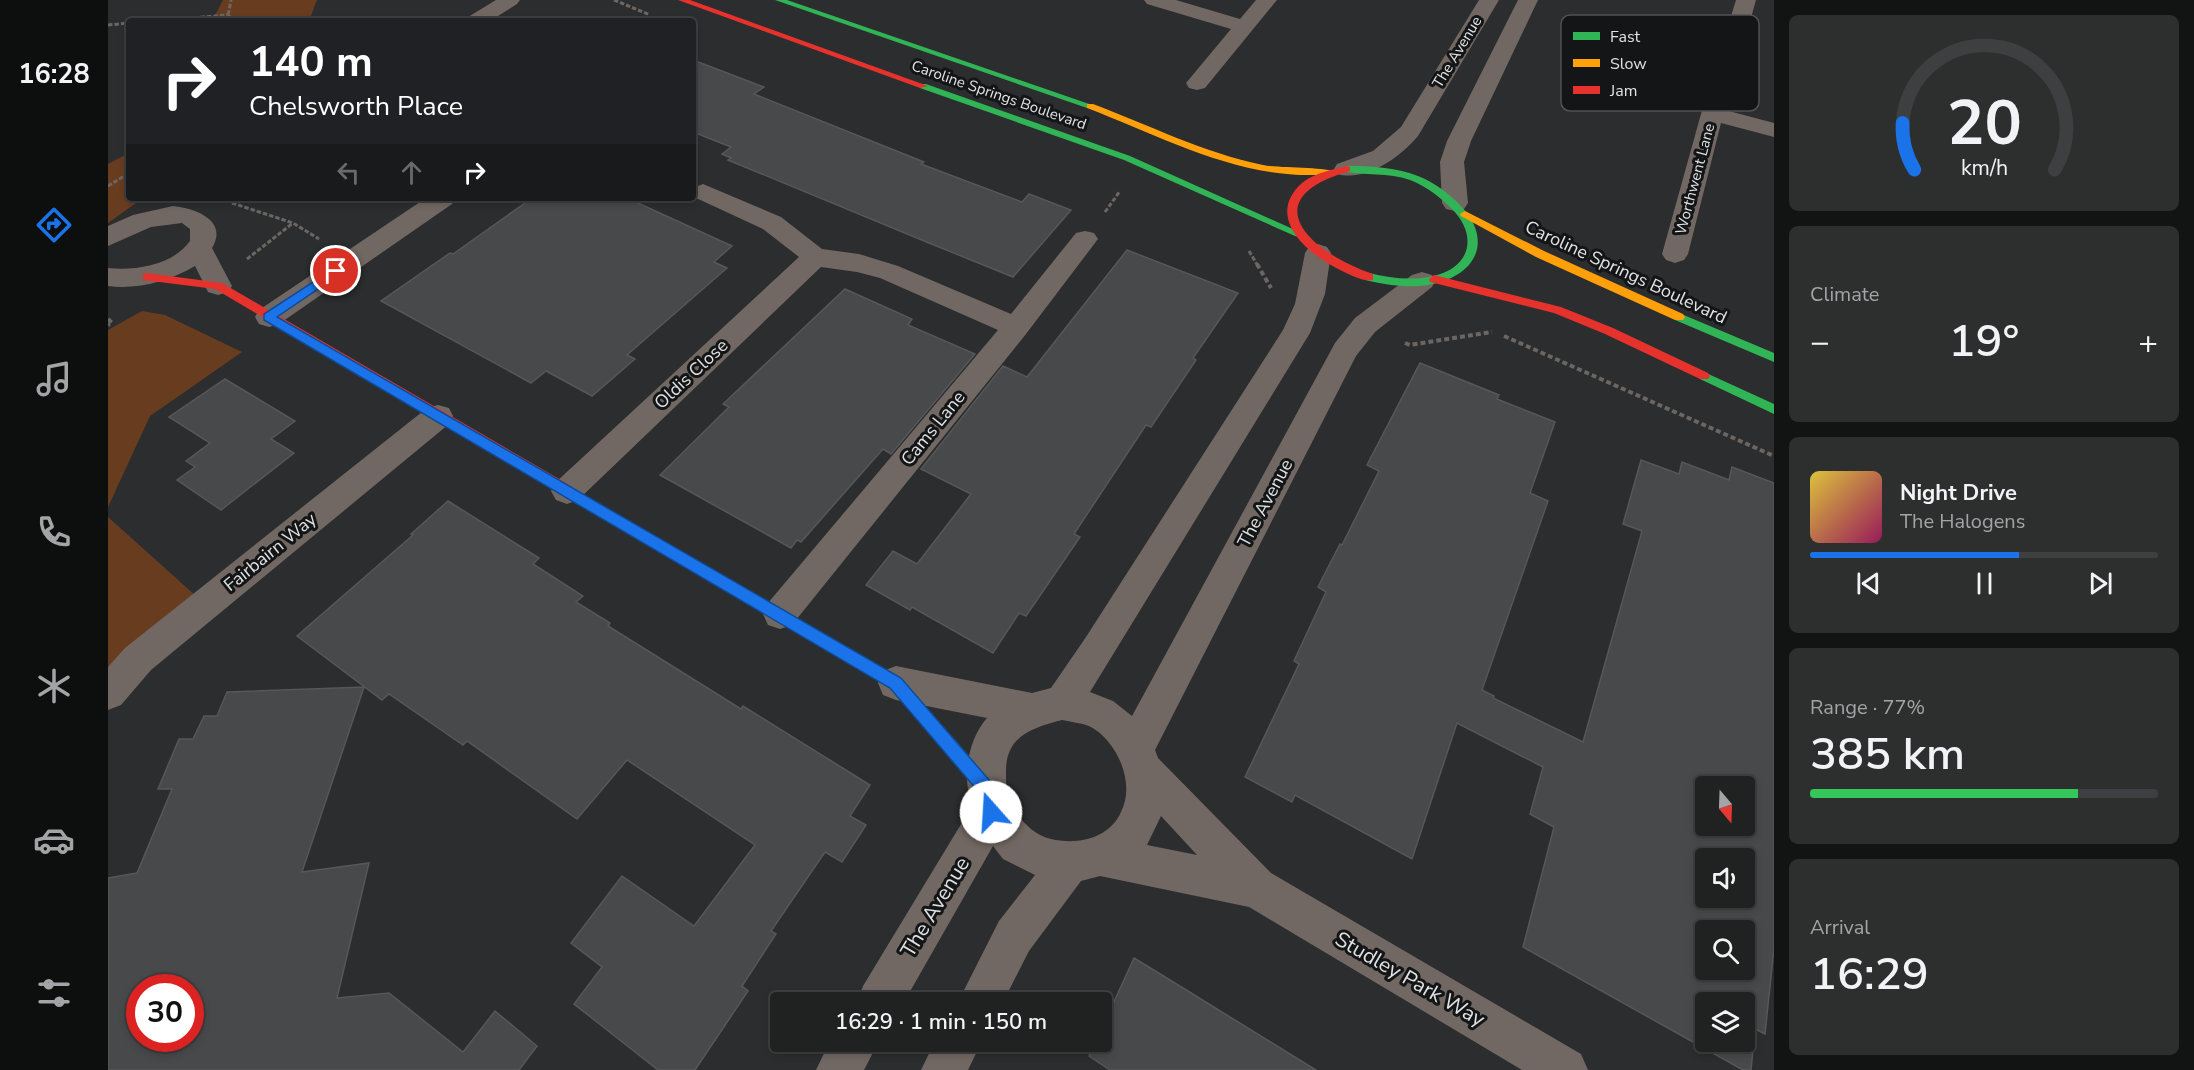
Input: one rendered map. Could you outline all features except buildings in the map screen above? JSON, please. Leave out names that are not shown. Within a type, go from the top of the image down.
[{"type":"main road","name":"Caroline Springs Boulevard","points":[[682,0],[1127,158],[1308,244]]},
{"type":"main road","name":"Caroline Springs Boulevard","points":[[779,0],[1120,116],[1220,157],[1276,171],[1311,175],[1338,171]]},
{"type":"main road","points":[[1375,169],[1405,176],[1433,187],[1460,209],[1474,230],[1474,246],[1467,260],[1454,271],[1428,280],[1395,282],[1366,277],[1340,267],[1308,244],[1292,218],[1292,203],[1299,190],[1312,179],[1338,171],[1375,169]]},
{"type":"main road","name":"Caroline Springs Boulevard","points":[[1460,209],[1536,253],[1602,285],[1774,358]]},
{"type":"main road","points":[[1428,280],[1557,310],[1609,331],[1774,409]]},
{"type":"main road","points":[[124,281],[218,286],[896,683],[988,799]]},
{"type":"street","points":[[480,18],[510,0]]},
{"type":"street","points":[[1154,0],[1245,27]]},
{"type":"street","points":[[1197,83],[1267,0]]},
{"type":"street","name":"The Avenue","points":[[1338,171],[1374,162],[1410,131],[1488,0]]},
{"type":"street","points":[[1460,209],[1452,162],[1459,141],[1528,0]]},
{"type":"street","name":"Worthwent Lane","points":[[1742,15],[1746,0]]},
{"type":"street","name":"Worthwent Lane","points":[[1675,254],[1713,111]]},
{"type":"street","points":[[1712,114],[1774,130]]},
{"type":"street","points":[[703,192],[772,223],[815,257],[860,263],[889,272],[1016,327]]},
{"type":"street","points":[[268,317],[439,201]]},
{"type":"street","points":[[108,238],[126,226],[142,220],[174,215],[198,221],[203,228],[204,237],[199,247],[176,266],[124,281]]},
{"type":"street","name":"Cams Lane","points":[[780,614],[1016,327],[1085,239]]},
{"type":"street","points":[[1086,859],[1045,858],[1023,847],[1005,831],[988,799],[985,762],[994,740],[1009,722],[1046,706],[1150,567],[1296,333],[1308,309],[1315,282],[1308,244]]},
{"type":"street","points":[[199,247],[218,286]]},
{"type":"street","name":"Oldis Close","points":[[567,490],[815,257]]},
{"type":"street","name":"The Avenue","points":[[1141,760],[1345,350],[1360,331],[1428,280]]},
{"type":"street","name":"Fairbairn Way","points":[[108,693],[138,659],[438,416]]},
{"type":"street","points":[[896,683],[1046,706],[1084,707],[1104,715],[1122,730],[1141,760],[1147,798],[1139,822],[1123,843],[1086,859],[1014,936],[985,992]]},
{"type":"street","name":"Studley Park Way","points":[[1141,760],[1256,888],[1565,1070]]},
{"type":"street","name":"The Avenue","points":[[884,992],[988,799]]},
{"type":"street","name":"Studley Park Way","points":[[1086,859],[1256,888]]},
{"type":"street","points":[[839,1070],[850,1052]]},
{"type":"street","points":[[944,1070],[954,1052]]},
{"type":"path","points":[[227,15],[231,0]]},
{"type":"path","points":[[614,0],[654,17]]},
{"type":"path","points":[[190,18],[227,15],[232,18]]},
{"type":"path","points":[[108,25],[126,23]]},
{"type":"path","points":[[108,186],[126,175]]},
{"type":"path","points":[[230,202],[293,223],[353,259]]},
{"type":"path","points":[[1248,249],[1272,289],[1308,309]]},
{"type":"path","points":[[108,319],[112,323],[108,325]]},
{"type":"path","points":[[1360,331],[1385,334],[1410,345],[1494,332],[1774,456]]},
{"type":"shaded area","points":[[223,0],[317,0],[310,18],[214,18]]},
{"type":"shaded area","points":[[126,155],[126,201],[157,201],[136,203],[108,223],[108,164]]},
{"type":"shaded area","points":[[142,311],[165,315],[242,352],[150,416],[108,507],[108,330]]},
{"type":"shaded area","points":[[108,517],[196,596],[108,667]]},
{"type":"traffic: fast","points":[[779,0],[1090,106]]},
{"type":"traffic: fast","points":[[923,86],[1127,158],[1299,234]]},
{"type":"traffic: fast","points":[[1346,169],[1389,172],[1425,183],[1438,191],[1461,212],[1474,237],[1473,250],[1465,263],[1445,277],[1419,282],[1369,277]]},
{"type":"traffic: fast","points":[[1679,317],[1774,358]]},
{"type":"traffic: fast","points":[[1704,376],[1774,409]]},
{"type":"traffic: fast","points":[[868,667],[896,683],[984,786]]},
{"type":"traffic: slow","points":[[1090,106],[1178,142],[1235,162],[1296,172],[1330,172]]},
{"type":"traffic: slow","points":[[1465,214],[1540,254],[1679,317]]},
{"type":"traffic: slow","points":[[563,488],[868,667]]},
{"type":"traffic: jam","points":[[682,0],[923,86]]},
{"type":"traffic: jam","points":[[1346,169],[1318,178],[1304,187],[1294,202],[1292,217],[1298,231],[1323,255],[1339,265],[1369,277]]},
{"type":"traffic: jam","points":[[147,277],[218,286],[563,488]]},
{"type":"traffic: jam","points":[[1434,279],[1557,310],[1609,331],[1704,376]]},
{"type":"route","points":[[336,271],[268,317],[896,683],[984,786],[991,812]]}]
